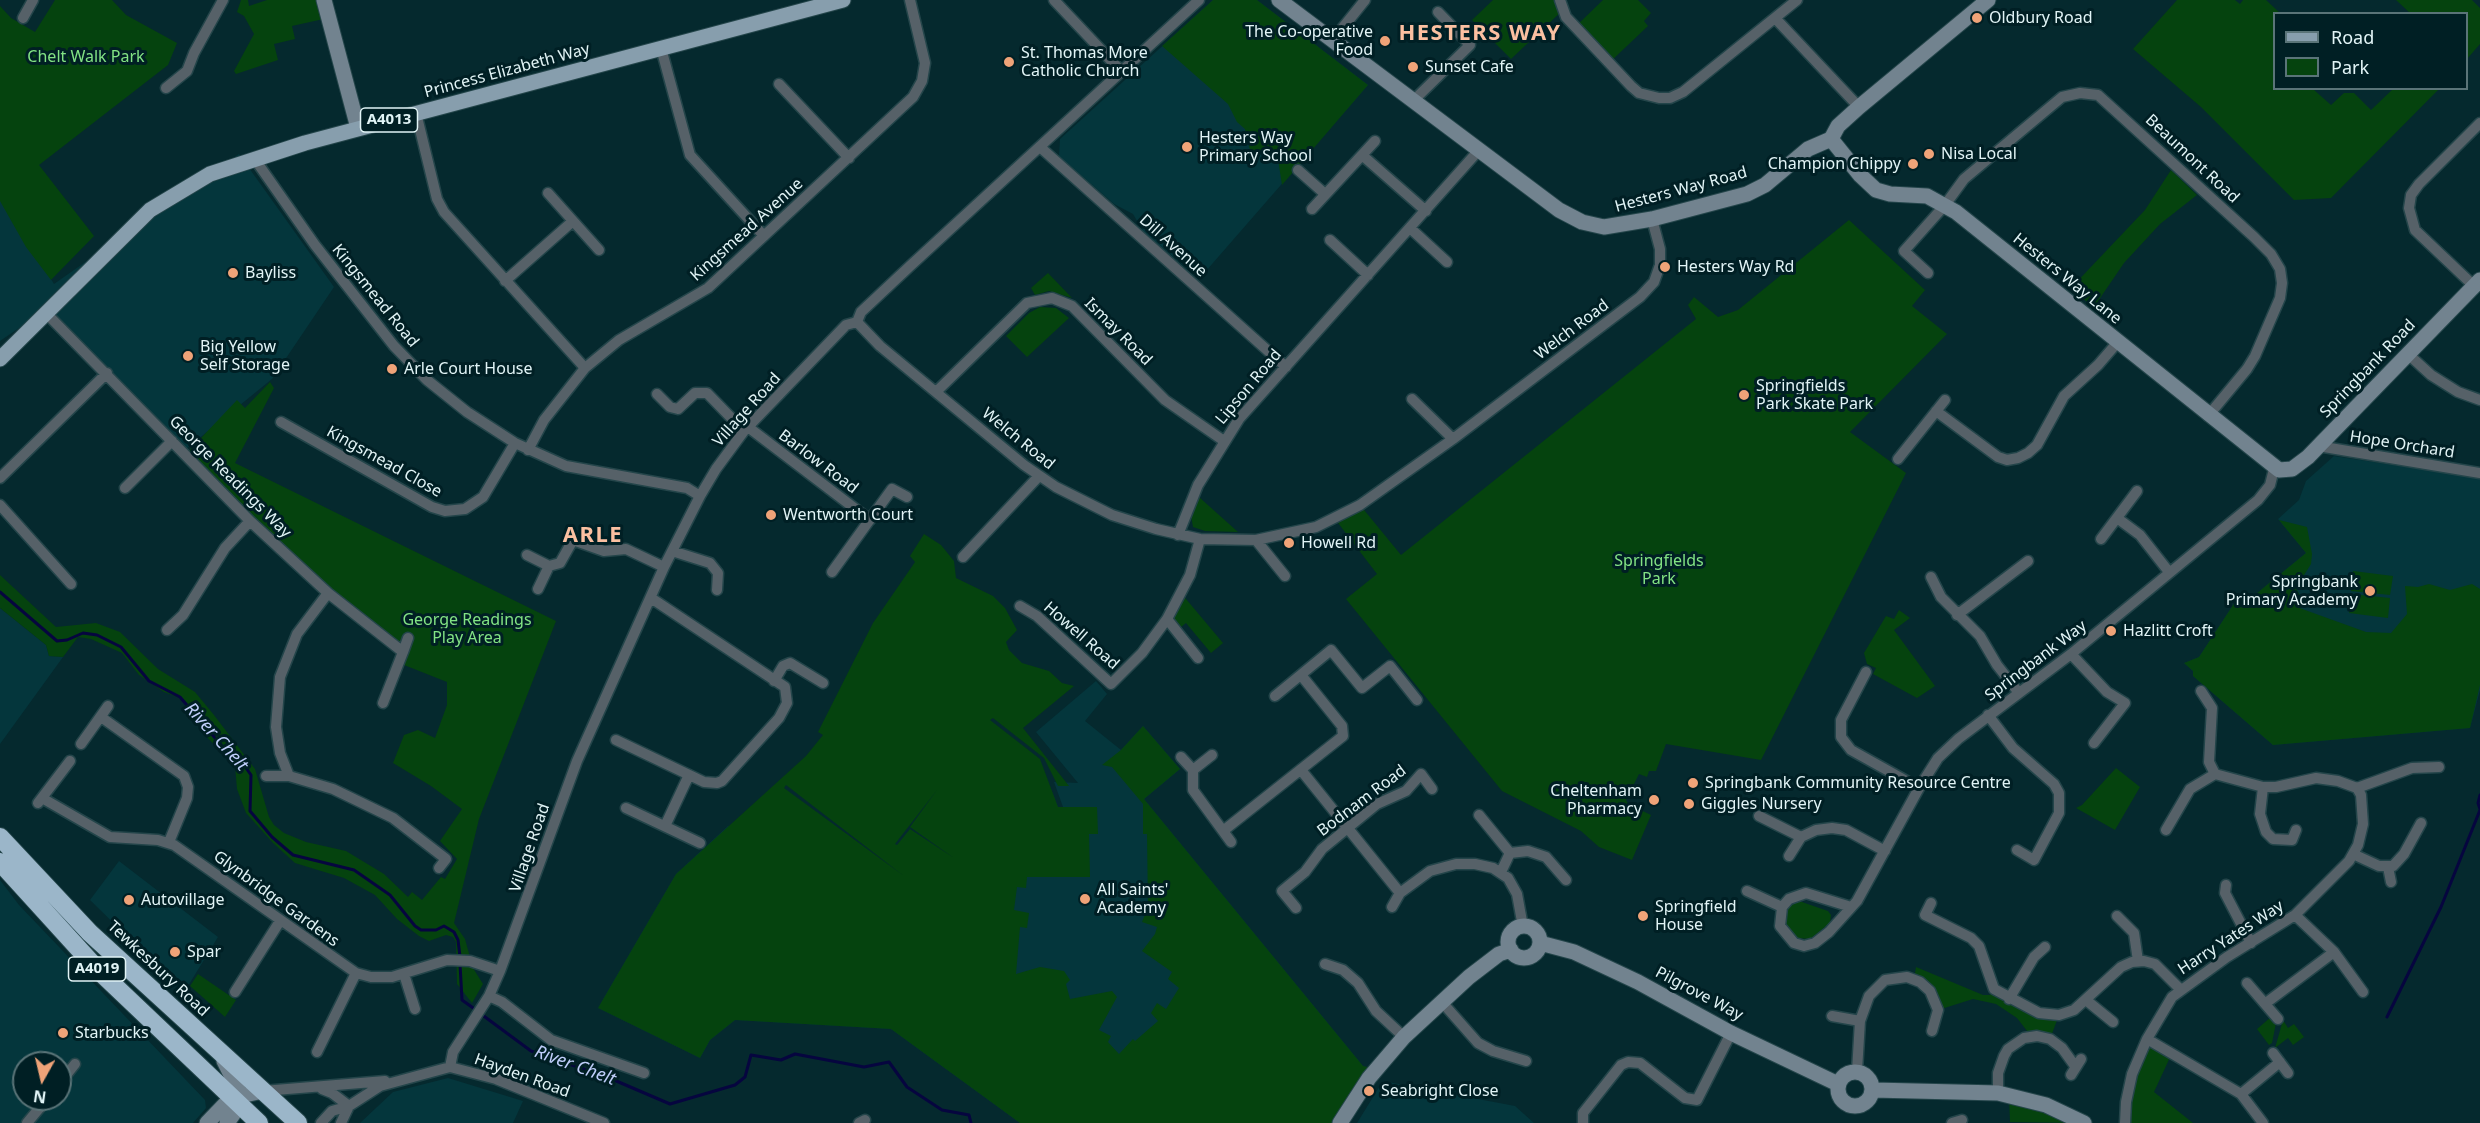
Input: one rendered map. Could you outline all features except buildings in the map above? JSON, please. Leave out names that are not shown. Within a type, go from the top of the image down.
[{"type":"highway","name":"Tewkesbury Road","points":[[0,837],[90,933],[298,1123]]},
{"type":"highway","name":"A4019","points":[[0,862],[99,971],[259,1123]]},
{"type":"main road","name":"Princess Elizabeth Way","points":[[0,359],[150,210],[210,174],[254,158],[358,128],[843,0]]},
{"type":"street","points":[[23,18],[33,0]]},
{"type":"street","points":[[166,88],[187,71],[194,53],[223,0]]},
{"type":"street","points":[[324,0],[358,128]]},
{"type":"street","name":"Kingsmead Avenue","points":[[528,450],[544,420],[585,368],[619,340],[708,288],[907,104],[922,81],[925,54],[910,0]]},
{"type":"street","points":[[1054,0],[1122,72]]},
{"type":"street","name":"Village Road","points":[[450,1067],[453,1052],[487,999],[500,971],[577,761],[664,567],[716,469],[746,429],[846,325],[856,322],[861,312],[1199,0]]},
{"type":"street","name":"Hesters Way Road","points":[[1279,0],[1559,210],[1582,222],[1616,226],[1748,194],[1765,184],[1808,149],[1831,139],[1838,126],[1859,107],[1988,0]]},
{"type":"street","points":[[1332,41],[1365,0]]},
{"type":"street","points":[[1560,0],[1566,17],[1631,86],[1639,93],[1659,98],[1671,98],[1683,92],[1797,0]]},
{"type":"street","points":[[1413,101],[1470,45],[1438,12]]},
{"type":"street","points":[[1775,18],[1859,107]]},
{"type":"street","points":[[661,48],[690,155],[764,236]]},
{"type":"street","points":[[779,84],[849,158]]},
{"type":"street","name":"Beaumont Road","points":[[1928,273],[1904,251],[1945,205],[1964,179],[2062,97],[2088,93],[2108,101],[2254,237],[2271,254],[2280,269],[2282,283],[2280,298],[2255,356],[2208,416]]},
{"type":"street","points":[[416,113],[440,206],[452,223],[585,368]]},
{"type":"street","points":[[2477,283],[2415,230],[2409,208],[2411,195],[2419,184],[2480,123]]},
{"type":"street","name":"Hesters Way Lane","points":[[1831,139],[1860,175],[1876,190],[1890,194],[1927,196],[1945,205],[2274,470]]},
{"type":"street","points":[[1312,209],[1375,141]]},
{"type":"street","name":"Dill Avenue","points":[[1040,147],[1286,367]]},
{"type":"street","name":"Lipson Road","points":[[1178,535],[1198,485],[1239,419],[1479,150]]},
{"type":"street","points":[[1362,155],[1426,211]]},
{"type":"street","name":"Kingsmead Road","points":[[254,158],[321,254],[402,355],[445,396],[515,443],[566,466],[687,488],[700,496]]},
{"type":"street","points":[[1298,170],[1325,194]]},
{"type":"street","points":[[548,193],[599,250]]},
{"type":"street","name":"Welch Road","points":[[856,322],[880,346],[1038,477],[1112,514],[1178,535],[1200,539],[1256,540],[1296,533],[1335,519],[1360,505],[1453,439],[1646,293],[1654,282],[1660,265],[1660,249],[1652,219]]},
{"type":"street","points":[[505,281],[573,221]]},
{"type":"street","points":[[1410,228],[1447,262]]},
{"type":"street","points":[[1330,240],[1368,275]]},
{"type":"street","name":"Springbank Road","points":[[2274,470],[2283,471],[2296,467],[2477,283]]},
{"type":"street","name":"Ismay Road","points":[[937,391],[1027,303],[1052,298],[1072,306],[1164,400],[1224,441]]},
{"type":"street","name":"George Readings Way","points":[[46,314],[107,373],[250,521],[328,593],[403,652]]},
{"type":"street","points":[[1936,411],[1998,457],[2007,460],[2018,458],[2037,445],[2064,396],[2098,365],[2117,343]]},
{"type":"street","points":[[2408,354],[2431,375],[2458,392],[2480,400]]},
{"type":"street","points":[[0,478],[107,373]]},
{"type":"street","name":"Barlow Road","points":[[657,394],[670,407],[678,409],[694,393],[707,393],[746,429],[870,520]]},
{"type":"street","points":[[1412,399],[1453,439]]},
{"type":"street","points":[[1898,459],[1944,400]]},
{"type":"street","name":"Kingsmead Close","points":[[281,422],[432,507],[445,511],[465,509],[483,497],[515,443]]},
{"type":"street","points":[[125,488],[172,441]]},
{"type":"street","name":"Hope Orchard","points":[[2318,446],[2480,473]]},
{"type":"street","name":"Springbank Way","points":[[1782,907],[1780,926],[1785,935],[1794,943],[1804,946],[1815,942],[1829,932],[1857,901],[1938,758],[1988,715],[2071,654],[2258,500],[2270,485],[2274,470]]},
{"type":"street","points":[[963,557],[1038,477]]},
{"type":"street","points":[[832,572],[892,489],[907,497]]},
{"type":"street","points":[[2101,540],[2137,491]]},
{"type":"street","points":[[0,505],[71,584]]},
{"type":"street","points":[[2117,518],[2140,535],[2169,572]]},
{"type":"street","points":[[167,630],[183,615],[225,548],[250,521]]},
{"type":"street","name":"Howell Road","points":[[1020,606],[1036,616],[1111,684],[1142,653],[1167,619],[1190,575],[1200,539]]},
{"type":"street","points":[[527,555],[549,566],[560,563],[571,541],[575,540],[604,551],[626,549],[664,567]]},
{"type":"street","points":[[1256,540],[1285,576]]},
{"type":"street","points":[[672,551],[710,563],[718,573],[717,590]]},
{"type":"street","points":[[1957,615],[2028,561]]},
{"type":"street","points":[[538,589],[549,566]]},
{"type":"street","points":[[1930,577],[1941,597],[1980,636],[1997,665],[2019,693]]},
{"type":"street","points":[[289,776],[280,753],[276,727],[280,677],[297,634],[328,593]]},
{"type":"street","points":[[616,740],[708,783],[722,781],[785,708],[788,698],[785,687],[651,598]]},
{"type":"street","points":[[1167,619],[1198,658]]},
{"type":"street","points":[[383,704],[408,639]]},
{"type":"street","points":[[1275,696],[1331,650],[1362,688],[1390,666],[1417,700]]},
{"type":"street","points":[[2071,654],[2107,692],[2125,703],[2094,743]]},
{"type":"street","points":[[774,681],[783,666],[790,663],[823,684]]},
{"type":"street","points":[[1866,672],[1841,720],[1841,737],[1851,750],[1919,788]]},
{"type":"street","points":[[1223,831],[1341,738],[1344,731],[1301,675]]},
{"type":"street","points":[[2201,691],[2212,708],[2209,757],[2215,774]]},
{"type":"street","points":[[81,744],[108,706]]},
{"type":"street","points":[[1988,715],[2013,748],[2054,784],[2059,793],[2059,813],[2034,860],[2017,850]]},
{"type":"street","points":[[70,761],[40,800],[110,837],[169,842],[187,798],[188,787],[184,776],[101,717]]},
{"type":"street","points":[[1193,770],[1212,755]]},
{"type":"street","points":[[1181,757],[1193,770],[1194,795],[1231,842]]},
{"type":"street","points":[[2166,830],[2190,789],[2215,774],[2263,787],[2276,788],[2316,778],[2338,781],[2357,788],[2412,768],[2439,767]]},
{"type":"street","points":[[1301,770],[1400,893]]},
{"type":"street","name":"Bodnam Road","points":[[1296,908],[1277,891],[1305,872],[1322,849],[1377,804],[1406,791],[1421,774],[1432,789]]},
{"type":"street","points":[[665,826],[689,775]]},
{"type":"street","points":[[266,776],[289,776],[343,793],[393,818],[446,859],[439,868]]},
{"type":"street","points":[[2263,787],[2260,814],[2266,832],[2273,839],[2295,840]]},
{"type":"street","name":"Harry Yates Way","points":[[2125,1123],[2129,1085],[2147,1039],[2163,1007],[2180,989],[2295,915],[2353,854],[2358,845],[2363,815],[2361,795],[2357,788]]},
{"type":"street","points":[[626,808],[700,843]]},
{"type":"street","points":[[1479,815],[1510,853]]},
{"type":"street","points":[[1759,816],[1801,837]]},
{"type":"street","points":[[2353,854],[2379,866],[2388,867],[2401,859],[2421,823]]},
{"type":"street","points":[[1789,856],[1801,837],[1816,830],[1839,828],[1885,850]]},
{"type":"street","name":"Glynbridge Gardens","points":[[169,842],[356,973],[380,978],[404,974],[447,960],[470,961],[500,971]]},
{"type":"street","points":[[1501,872],[1510,853],[1520,850],[1542,854],[1566,880]]},
{"type":"street","points":[[1392,907],[1400,893],[1430,871],[1448,865],[1475,864],[1501,872],[1517,894],[1523,927]]},
{"type":"street","points":[[2388,867],[2391,882]]},
{"type":"street","points":[[1746,891],[1782,907],[1789,899],[1806,893],[1851,907]]},
{"type":"street","points":[[2222,891],[2251,943]]},
{"type":"street","points":[[1931,903],[1925,915],[1976,942],[1985,955],[1991,985],[2009,999],[2039,1013],[2051,1016],[2074,1010],[2121,967],[2138,961],[2160,968],[2180,989]]},
{"type":"street","points":[[2295,915],[2334,952],[2363,992]]},
{"type":"street","points":[[2117,916],[2136,938],[2138,961]]},
{"type":"street","points":[[234,992],[280,921]]},
{"type":"street","points":[[1523,927],[1535,931],[1540,943],[1531,957],[1520,957],[1511,950],[1510,935],[1523,927]]},
{"type":"street","name":"Pilgrove Way","points":[[1540,943],[1574,952],[1610,968],[1731,1033],[1838,1084]]},
{"type":"street","points":[[2009,999],[2034,957],[2044,947]]},
{"type":"street","points":[[1340,1123],[1369,1078],[1404,1038],[1441,1001],[1498,954],[1511,950]]},
{"type":"street","points":[[2266,1003],[2334,952]]},
{"type":"street","points":[[1325,964],[1343,970],[1358,983],[1376,1011],[1404,1038]]},
{"type":"street","points":[[317,1052],[356,973]]},
{"type":"street","points":[[404,974],[415,1009]]},
{"type":"street","points":[[1857,1071],[1860,1021],[1873,989],[1886,980],[1907,977],[1926,986],[1934,997],[1938,1017],[1932,1031]]},
{"type":"street","points":[[2247,983],[2278,1019]]},
{"type":"street","points":[[487,999],[502,1002],[543,1035],[560,1044],[644,1073]]},
{"type":"street","points":[[2086,1000],[2113,1022]]},
{"type":"street","points":[[1441,1001],[1478,1043],[1493,1051],[1526,1061]]},
{"type":"street","points":[[1832,1016],[1860,1021]]},
{"type":"street","points":[[1583,1123],[1584,1113],[1620,1065],[1628,1062],[1640,1063],[1687,1099],[1697,1100],[1731,1033]]},
{"type":"street","points":[[1998,1093],[1998,1073],[2007,1049],[2024,1038],[2037,1036],[2050,1039],[2062,1048],[2076,1066]]},
{"type":"street","points":[[2147,1039],[2241,1094],[2264,1123]]},
{"type":"street","points":[[218,1050],[234,1076],[236,1099],[227,1123]]},
{"type":"street","points":[[2241,1094],[2276,1057],[2288,1073]]},
{"type":"street","points":[[72,1068],[75,1064]]},
{"type":"street","name":"Hayden Road","points":[[263,1091],[394,1080],[450,1067],[496,1079],[604,1123]]},
{"type":"street","points":[[1857,1071],[1870,1080],[1873,1090],[1864,1104],[1853,1107],[1841,1100],[1838,1084],[1846,1073],[1857,1071]]},
{"type":"street","name":"Hayden Road","points":[[321,1123],[332,1111],[349,1106],[380,1086],[394,1080]]},
{"type":"street","points":[[318,1088],[332,1093],[349,1106],[342,1123]]},
{"type":"street","points":[[1873,1090],[1998,1093],[2046,1105],[2084,1123]]},
{"type":"street","points":[[207,1123],[236,1099],[263,1091]]},
{"type":"street","points":[[27,1123],[37,1111]]},
{"type":"shaded area","name":"Hesters Way Primary School","points":[[1213,0],[1257,0],[1368,85],[1199,279],[1143,231],[1133,214],[1114,204],[1059,156],[1060,139]]},
{"type":"shaded area","points":[[239,154],[334,287],[272,379],[186,449],[41,313],[0,341],[0,195],[54,284]]},
{"type":"shaded area","name":"Springbank Primary Academy","points":[[2334,456],[2480,478],[2480,690],[2470,728],[2273,745],[2193,676],[2193,671],[2184,663],[2199,657],[2235,602],[2240,607],[2306,553],[2278,519],[2299,500],[2306,481]]},
{"type":"shaded area","points":[[0,608],[46,645],[49,656],[63,657],[0,744]]},
{"type":"shaded area","name":"All Saints' Academy","points":[[1096,681],[1107,694],[1085,721],[1121,750],[1143,726],[1180,769],[1144,799],[1363,1066],[1376,1069],[1020,1123],[891,1029],[735,1020],[710,1040],[700,1058],[598,1008],[676,874],[728,826],[940,904],[963,863],[1051,789],[1058,807],[1063,807],[1054,782],[1078,783],[1036,732]]},
{"type":"shaded area","points":[[119,861],[218,937],[188,986],[140,949],[90,900]]},
{"type":"shaded area","points":[[0,880],[19,905],[205,1100],[206,1108],[193,1123],[0,1123]]},
{"type":"shaded area","points":[[448,1078],[523,1101],[513,1123],[360,1123],[393,1092]]},
{"type":"shaded area","points":[[1383,1081],[1515,1106],[1534,1123],[1357,1123]]},
{"type":"green space","name":"Chelt Walk Park","points":[[55,0],[112,0],[126,15],[177,43],[168,65],[39,165],[94,236],[51,280],[26,247],[0,201],[0,6],[11,18],[35,32]]},
{"type":"green space","points":[[241,0],[248,0],[249,6],[267,0],[324,0],[328,18],[292,26],[295,39],[274,44],[278,60],[236,74],[234,71],[254,34],[244,16],[237,12]]},
{"type":"green space","points":[[1213,0],[1257,0],[1368,85],[1282,185],[1278,159],[1272,154],[1250,150],[1245,129],[1237,122],[1228,104],[1162,46]]},
{"type":"green space","points":[[1493,0],[1560,0],[1563,10],[1511,59],[1472,20]]},
{"type":"green space","points":[[1603,0],[1638,0],[1651,13],[1644,21],[1648,26],[1609,63],[1575,27]]},
{"type":"green space","points":[[2177,0],[2235,0],[2240,4],[2243,0],[2266,0],[2279,12],[2273,12],[2273,90],[2314,90],[2331,105],[2344,93],[2354,93],[2371,110],[2392,90],[2438,90],[2331,198],[2294,200],[2201,107],[2133,49]]},
{"type":"green space","points":[[2396,0],[2472,0],[2480,8],[2480,44],[2468,58],[2468,12],[2409,12]]},
{"type":"green space","points":[[2171,170],[2197,195],[2160,224],[2124,263],[2094,307],[2070,289],[2145,210]]},
{"type":"green space","name":"Springfields Park","points":[[1849,220],[1925,290],[1912,306],[1947,334],[1850,432],[1906,473],[1761,760],[1666,744],[1656,771],[1649,771],[1647,777],[1639,774],[1626,800],[1628,804],[1651,815],[1632,860],[1599,847],[1581,831],[1502,791],[1346,599],[1377,574],[1335,519],[1360,505],[1401,555],[1696,319],[1688,305],[1694,297],[1718,317],[1738,310]]},
{"type":"green space","points":[[1048,273],[1072,298],[1049,291],[1035,295],[1031,288]]},
{"type":"green space","points":[[1040,307],[1056,308],[1069,318],[1027,357],[1006,336],[1029,313]]},
{"type":"green space","name":"George Readings Play Area","points":[[270,382],[274,388],[235,463],[556,621],[479,819],[454,923],[465,939],[473,968],[483,984],[472,1003],[457,984],[456,942],[453,937],[446,935],[429,941],[419,936],[397,919],[375,895],[344,878],[295,863],[273,843],[246,813],[237,789],[235,766],[199,729],[203,723],[183,699],[164,692],[139,675],[122,653],[91,639],[78,637],[63,657],[49,656],[46,645],[0,608],[0,575],[56,627],[96,623],[120,632],[158,669],[195,692],[214,715],[255,769],[269,817],[274,825],[284,833],[306,842],[346,851],[384,874],[408,897],[412,892],[422,900],[441,877],[445,879],[457,859],[440,841],[462,809],[431,786],[393,763],[404,735],[418,730],[435,738],[447,705],[447,682],[399,663],[402,652],[368,625],[185,455],[237,400],[245,408]]},
{"type":"green space","points":[[1199,497],[1238,532],[1205,531],[1193,527],[1191,516]]},
{"type":"green space","points":[[2279,520],[2307,527],[2312,554],[2311,564],[2296,588],[2306,606],[2294,606],[2366,632],[2391,633],[2407,614],[2405,586],[2418,587],[2429,584],[2450,590],[2472,584],[2480,589],[2480,685],[2470,728],[2273,745],[2193,676],[2193,671],[2184,663],[2199,657],[2235,602],[2240,607],[2306,553]]},
{"type":"green space","name":"All Saints' Academy","points":[[924,534],[941,545],[954,561],[956,578],[993,596],[1005,608],[1017,630],[1006,642],[1009,650],[1022,663],[1049,671],[1062,683],[1074,686],[1023,728],[1069,786],[1058,786],[1044,758],[993,718],[990,720],[1040,759],[1058,807],[1097,807],[1098,834],[1089,834],[1090,877],[1027,877],[1026,888],[1017,887],[1014,910],[1029,913],[1027,928],[1020,927],[1016,974],[1040,967],[1064,971],[1070,980],[1066,984],[1070,999],[1112,991],[1117,997],[1099,1030],[1111,1036],[1108,1042],[1119,1054],[1133,1039],[1135,1041],[1158,1021],[1151,1013],[1157,1003],[1166,1009],[1179,988],[1168,979],[1172,972],[1142,951],[1155,934],[1157,927],[1142,922],[1148,907],[1147,834],[1143,834],[1143,804],[1112,767],[1102,765],[1121,750],[1143,726],[1180,769],[1144,799],[1363,1066],[1376,1069],[1340,1123],[1020,1123],[891,1029],[735,1020],[710,1040],[700,1058],[598,1008],[676,874],[806,756],[823,735],[818,732],[873,623],[915,562],[910,556]],"holes":[[[786,785],[904,876],[784,788]],[[937,790],[910,827],[954,858],[910,829],[897,845],[895,844]]]},
{"type":"green space","points":[[2353,571],[2393,576],[2390,595],[2351,591]]},
{"type":"green space","points":[[1181,593],[1223,643],[1211,653],[1186,623],[1181,627],[1170,614]]},
{"type":"green space","points":[[2351,594],[2390,598],[2388,618],[2349,613]]},
{"type":"green space","points":[[1899,610],[1910,618],[1894,630],[1935,686],[1917,698],[1873,674],[1876,668],[1867,664],[1864,653],[1886,616],[1894,619]]},
{"type":"green space","points":[[2116,768],[2140,787],[2115,830],[2076,808],[2082,805]]},
{"type":"green space","points":[[1799,901],[1828,911],[1831,915],[1830,923],[1810,939],[1797,938],[1788,933],[1784,926],[1788,907]]},
{"type":"green space","points":[[1916,967],[1983,995],[1990,995],[1994,989],[2009,999],[2059,1015],[2050,1039],[2031,1036],[2017,1018],[1996,1004],[1973,999],[1938,1010],[1914,979]]},
{"type":"green space","points":[[198,974],[236,1000],[225,1017],[190,986]]},
{"type":"green space","points":[[2271,1017],[2276,1023],[2272,1043],[2269,1045],[2257,1029]]},
{"type":"green space","points":[[2283,1020],[2288,1028],[2294,1024],[2304,1037],[2293,1045],[2288,1038],[2275,1048]]},
{"type":"green space","points":[[2147,1039],[2172,1053],[2154,1092],[2193,1123],[2125,1123],[2125,1112]]},
{"type":"green space","points":[[2009,1095],[2084,1123],[2010,1122]]},
{"type":"waterway","name":"River Chelt","points":[[0,592],[57,641],[67,640],[83,633],[97,635],[121,647],[149,681],[180,697],[227,752],[244,765],[251,775],[250,811],[272,837],[293,855],[354,870],[390,895],[415,926],[421,930],[436,930],[444,926],[454,932],[458,940],[460,957]]},
{"type":"waterway","points":[[2480,795],[2478,803],[2480,809]]},
{"type":"waterway","points":[[2387,1017],[2441,907],[2480,810]]},
{"type":"waterway","name":"River Chelt","points":[[460,964],[462,1000],[476,1010]]},
{"type":"waterway","name":"River Chelt","points":[[481,1014],[531,1051],[607,1077],[670,1104],[735,1085],[745,1077],[751,1055],[781,1060],[795,1054],[864,1067],[889,1062],[907,1087],[942,1110],[969,1115],[971,1123]]},
{"type":"place","name":"Oldbury Road","points":[[1977,18]]},
{"type":"place","name":"The Co-operative Food","points":[[1385,41]]},
{"type":"place","name":"St. Thomas More Catholic Church","points":[[1009,62]]},
{"type":"place","name":"Sunset Cafe","points":[[1413,67]]},
{"type":"place","name":"Hesters Way Primary School","points":[[1187,147]]},
{"type":"place","name":"Nisa Local","points":[[1929,154]]},
{"type":"place","name":"Champion Chippy","points":[[1913,164]]},
{"type":"place","name":"Hesters Way Rd","points":[[1665,267]]},
{"type":"place","name":"Bayliss","points":[[233,273]]},
{"type":"place","name":"Big Yellow Self Storage","points":[[188,356]]},
{"type":"place","name":"Arle Court House","points":[[392,369]]},
{"type":"place","name":"Springfields Park Skate Park","points":[[1744,395]]},
{"type":"place","name":"Wentworth Court","points":[[771,515]]},
{"type":"place","name":"Howell Rd","points":[[1289,543]]},
{"type":"place","name":"Springbank Primary Academy","points":[[2370,591]]},
{"type":"place","name":"Hazlitt Croft","points":[[2111,631]]},
{"type":"place","name":"Springbank Community Resource Centre","points":[[1693,783]]},
{"type":"place","name":"Cheltenham Pharmacy","points":[[1654,800]]},
{"type":"place","name":"Giggles Nursery","points":[[1689,804]]},
{"type":"place","name":"All Saints' Academy","points":[[1085,899]]},
{"type":"place","name":"Autovillage","points":[[129,900]]},
{"type":"place","name":"Springfield House","points":[[1643,916]]},
{"type":"place","name":"Spar","points":[[175,952]]},
{"type":"place","name":"Starbucks","points":[[63,1033]]},
{"type":"place","name":"Seabright Close","points":[[1369,1091]]},
{"type":"district","name":"HESTERS WAY","points":[[1480,34]]},
{"type":"district","name":"ARLE","points":[[593,536]]}]
